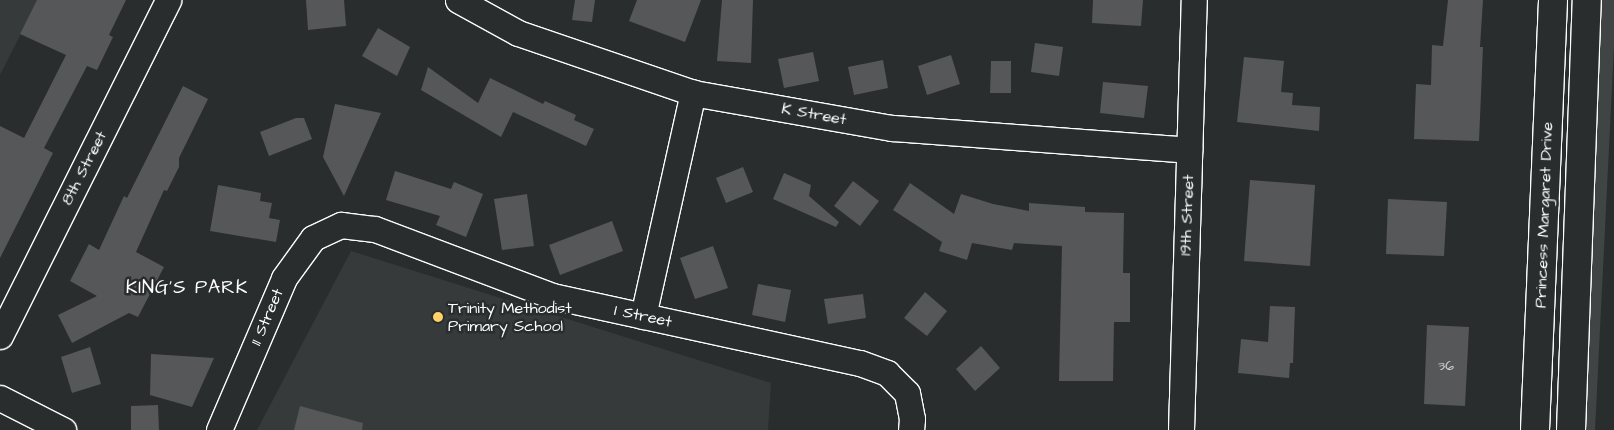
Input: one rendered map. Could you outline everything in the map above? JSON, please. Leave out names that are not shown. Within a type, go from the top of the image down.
[{"type":"main road","name":"Princess Margaret Drive","points":[[1535,430],[1553,0]]},
{"type":"main road","points":[[1571,430],[1587,0]]},
{"type":"street","name":"8th Street","points":[[0,336],[168,0]]},
{"type":"street","name":"K Street","points":[[458,0],[518,33],[693,93],[892,128],[1189,150]]},
{"type":"street","name":"19th Street","points":[[1181,430],[1194,0]]},
{"type":"street","points":[[643,316],[693,93]]},
{"type":"street","name":"I Street","points":[[341,225],[375,230],[552,296],[851,361],[887,373],[906,393],[912,419],[911,430]]},
{"type":"street","name":"11 Street","points":[[219,430],[284,278],[313,238],[341,225]]},
{"type":"street","points":[[0,398],[63,430]]},
{"type":"shaded area","points":[[0,0],[38,0],[0,75]]},
{"type":"shaded area","points":[[1598,0],[1614,0],[1614,46],[1595,430],[1583,430]]},
{"type":"shaded area","name":"Trinity Methodist Primary School","points":[[351,251],[771,383],[768,430],[257,430]]},
{"type":"building","points":[[37,0],[126,0],[109,35],[113,37],[97,70],[87,66],[44,148],[53,153],[0,258],[0,126],[24,138],[66,55],[20,34]]},
{"type":"building","points":[[306,0],[344,0],[346,26],[308,30]]},
{"type":"building","points":[[575,0],[595,0],[592,22],[572,20]]},
{"type":"building","points":[[637,0],[701,0],[685,42],[629,21]]},
{"type":"building","points":[[722,0],[753,0],[751,63],[717,61]]},
{"type":"building","points":[[1093,0],[1143,0],[1141,26],[1092,23]]},
{"type":"building","points":[[1448,0],[1483,0],[1480,47],[1483,47],[1479,141],[1414,139],[1416,84],[1431,85],[1432,45],[1443,46]]},
{"type":"building","points":[[378,28],[410,47],[397,76],[362,56]]},
{"type":"building","points":[[1035,43],[1063,47],[1059,76],[1031,72]]},
{"type":"building","points":[[813,52],[819,81],[784,88],[778,59]]},
{"type":"building","points":[[951,55],[960,84],[927,95],[918,66]]},
{"type":"building","points":[[1244,57],[1284,61],[1281,92],[1293,93],[1292,105],[1320,107],[1319,131],[1237,122]]},
{"type":"building","points":[[883,60],[888,88],[854,95],[848,67]]},
{"type":"building","points":[[991,61],[1011,61],[1011,93],[990,93]]},
{"type":"building","points":[[428,67],[478,103],[490,78],[543,104],[545,101],[576,115],[574,120],[594,129],[586,146],[513,112],[501,137],[421,90]]},
{"type":"building","points":[[1103,82],[1148,86],[1144,118],[1100,113]]},
{"type":"building","points":[[183,86],[208,99],[179,158],[179,167],[167,191],[164,190],[136,252],[164,267],[138,317],[129,313],[72,343],[58,315],[97,296],[70,281],[89,244],[99,250],[124,196],[127,198]]},
{"type":"building","points":[[335,104],[381,113],[344,196],[323,157]]},
{"type":"building","points":[[296,118],[304,118],[312,139],[269,156],[260,132]]},
{"type":"building","points":[[743,167],[753,192],[726,203],[716,178]]},
{"type":"building","points":[[395,171],[451,189],[454,182],[483,194],[466,237],[436,225],[440,216],[386,200]]},
{"type":"building","points":[[784,173],[811,185],[809,196],[839,222],[836,227],[773,199]]},
{"type":"building","points":[[1250,180],[1315,185],[1310,266],[1244,261]]},
{"type":"building","points":[[853,181],[879,201],[860,226],[834,206]]},
{"type":"building","points":[[910,183],[954,214],[961,194],[993,204],[1029,211],[1029,203],[1085,207],[1085,212],[1124,213],[1123,273],[1130,273],[1130,322],[1114,322],[1113,381],[1059,381],[1062,246],[1014,243],[1012,250],[972,243],[967,260],[939,251],[942,242],[893,210]]},
{"type":"building","points":[[218,185],[261,193],[260,201],[272,203],[269,218],[280,220],[276,242],[210,231]]},
{"type":"building","points":[[527,194],[534,246],[502,250],[494,199]]},
{"type":"building","points":[[1388,199],[1447,202],[1444,256],[1386,254]]},
{"type":"building","points":[[612,221],[623,251],[560,275],[549,245]]},
{"type":"building","points":[[713,246],[728,288],[695,299],[680,258]]},
{"type":"building","points":[[758,284],[791,290],[785,322],[752,315]]},
{"type":"building","points":[[925,292],[947,311],[927,336],[904,318]]},
{"type":"building","points":[[863,294],[866,318],[828,324],[824,299]]},
{"type":"building","points":[[1270,306],[1295,307],[1293,363],[1290,363],[1289,378],[1238,373],[1241,339],[1268,342]]},
{"type":"building","points":[[1427,325],[1469,327],[1465,406],[1424,404]]},
{"type":"building","points":[[981,346],[1000,368],[975,391],[956,369]]},
{"type":"building","points":[[90,347],[101,384],[72,393],[61,357]]},
{"type":"building","points":[[151,354],[214,358],[192,407],[150,395]]},
{"type":"building","points":[[158,405],[159,430],[131,430],[131,406]]},
{"type":"building","points":[[300,406],[363,423],[362,430],[294,430]]},
{"type":"place","name":"Trinity Methodist Primary School","points":[[438,317]]},
{"type":"district","name":"KING'S PARK","points":[[187,288]]}]
